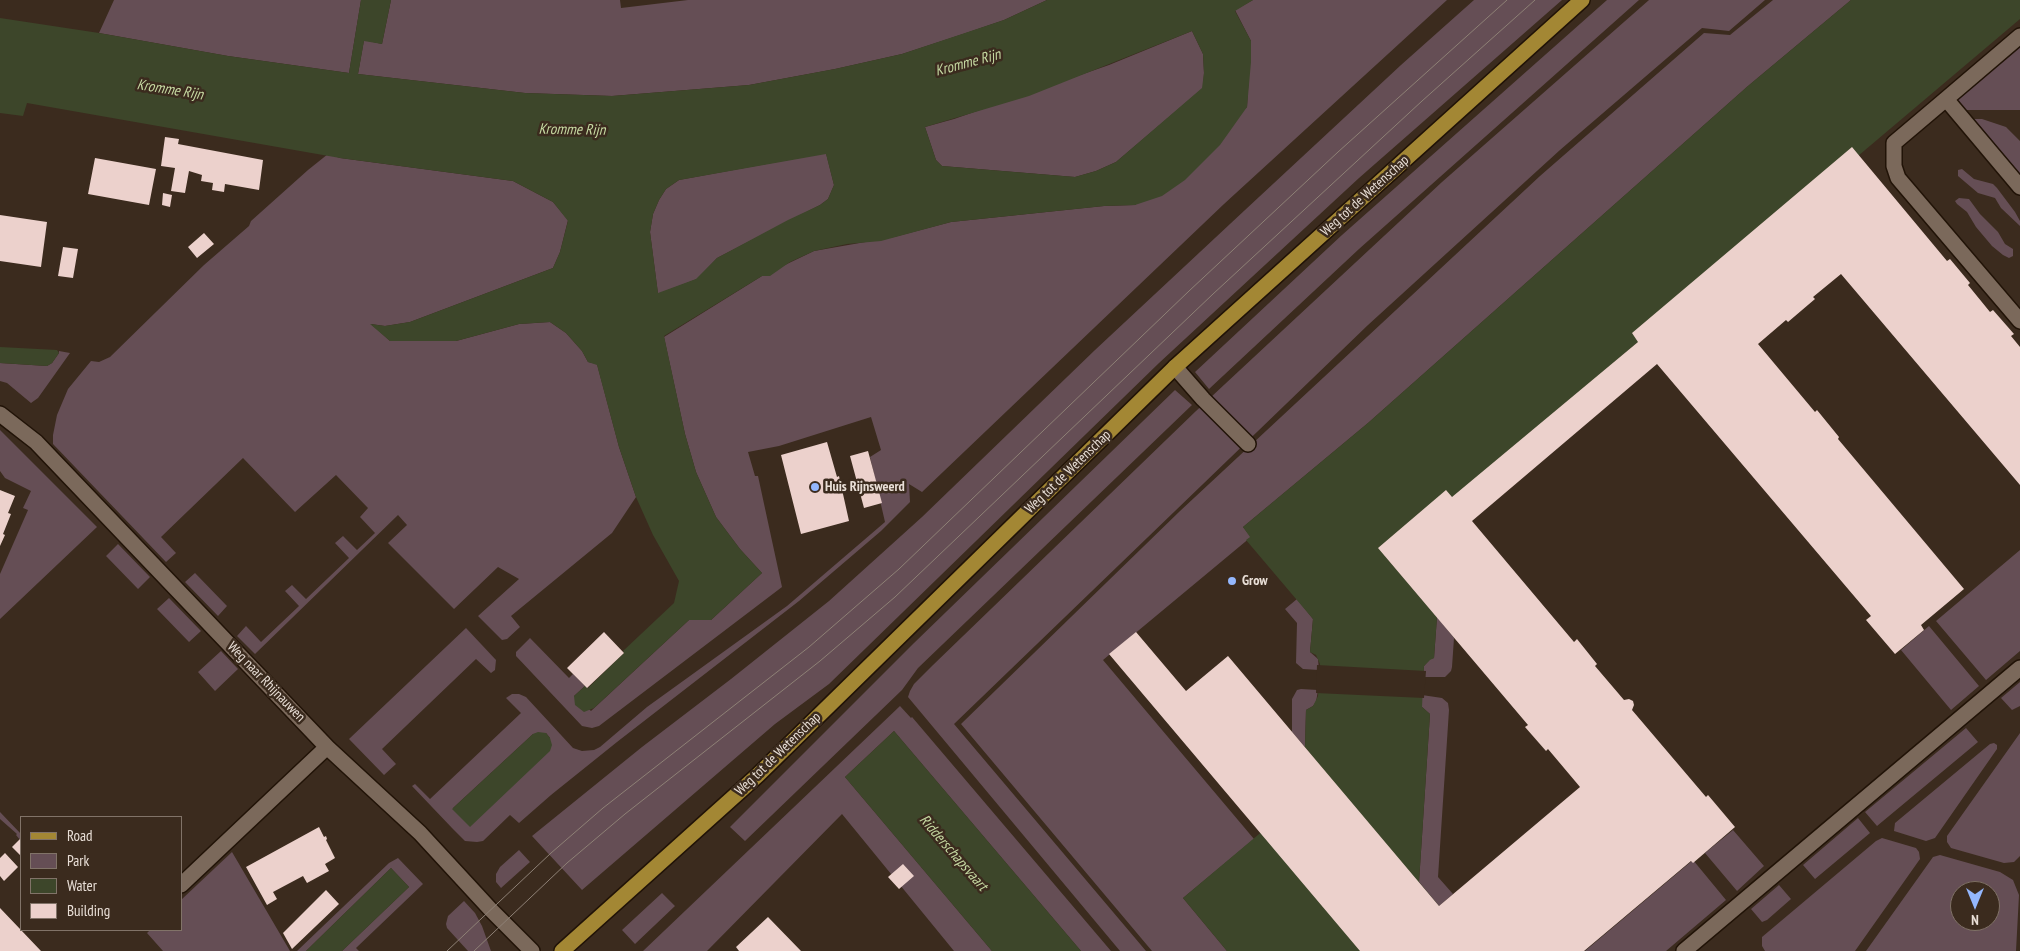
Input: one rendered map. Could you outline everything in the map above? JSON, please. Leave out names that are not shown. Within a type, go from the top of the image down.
[{"type":"main road","name":"Weg tot de Wetenschap","points":[[562,951],[758,775],[1175,368],[1582,0]]},
{"type":"street","points":[[2020,36],[1894,142],[1894,166],[1898,178],[2020,321]]},
{"type":"street","points":[[1946,99],[2020,187]]},
{"type":"street","points":[[1175,368],[1202,400],[1248,444]]},
{"type":"street","name":"Weg naar Rhijnauwen","points":[[0,414],[36,442],[327,747],[420,833],[490,910],[532,951]]},
{"type":"street","points":[[1684,951],[2020,668]]},
{"type":"street","points":[[182,884],[327,747]]},
{"type":"green space","points":[[114,0],[361,0],[349,73],[228,56],[99,33]]},
{"type":"green space","points":[[391,0],[620,0],[621,8],[688,0],[1047,0],[1004,20],[902,54],[835,69],[749,85],[612,96],[525,93],[358,74],[364,40],[382,44]]},
{"type":"green space","points":[[1253,0],[1447,0],[1224,204],[922,492],[909,484],[910,502],[881,531],[799,601],[617,742],[519,823],[510,815],[483,841],[465,841],[412,786],[415,784],[430,799],[521,713],[506,698],[512,694],[526,697],[573,748],[582,751],[594,750],[647,707],[787,606],[885,522],[870,457],[881,450],[871,417],[779,446],[748,452],[755,476],[758,476],[782,587],[599,726],[592,728],[582,726],[516,656],[516,652],[530,638],[569,678],[573,674],[585,686],[574,696],[591,711],[689,620],[711,620],[762,573],[740,549],[716,517],[696,472],[685,434],[664,337],[762,276],[814,251],[894,237],[951,222],[1104,206],[1135,205],[1247,107],[1251,41],[1235,10]],"holes":[[[546,733],[550,738],[470,826],[453,808],[533,734]]]},
{"type":"green space","points":[[1474,0],[1562,0],[1359,178],[1159,363],[829,684],[775,724],[582,890],[532,836],[642,747],[829,601],[922,517],[1095,350],[1245,210]]},
{"type":"green space","points":[[1607,0],[1639,0],[1359,249],[1209,389],[1195,372],[1342,235]]},
{"type":"green space","points":[[1649,0],[1765,0],[1729,31],[1702,28],[1560,150],[1368,325],[954,724],[1146,951],[1120,951],[908,697],[910,691],[914,684],[933,665],[1196,411],[1442,182]]},
{"type":"green space","points":[[1773,0],[1851,0],[1748,86],[1368,423],[1243,527],[1251,537],[1103,660],[1254,839],[1183,898],[1227,951],[1152,951],[961,724],[1180,511],[1540,176],[1704,33],[1730,35]]},
{"type":"green space","points":[[1192,31],[1203,54],[1203,88],[1116,162],[1096,171],[1075,177],[942,166],[936,160],[925,127],[954,119],[1109,65]]},
{"type":"green space","points":[[2020,45],[2020,110],[1965,110],[1956,99]]},
{"type":"green space","points":[[1974,119],[1982,119],[2006,127],[2020,141],[2020,174]]},
{"type":"green space","points":[[826,153],[834,185],[828,199],[820,205],[717,258],[697,279],[658,294],[650,232],[653,214],[666,189],[679,180]]},
{"type":"green space","points":[[328,154],[340,158],[513,181],[553,202],[568,220],[560,252],[553,268],[410,322],[385,326],[371,324],[390,341],[456,341],[519,324],[550,322],[566,333],[582,351],[588,362],[597,364],[619,447],[636,497],[612,533],[511,616],[520,627],[507,639],[502,640],[478,616],[519,579],[498,567],[454,609],[388,543],[407,525],[398,515],[255,654],[237,636],[246,626],[261,642],[299,606],[285,591],[292,585],[306,599],[349,558],[335,543],[343,536],[357,550],[375,533],[360,517],[368,508],[336,475],[295,512],[243,458],[161,537],[176,553],[166,562],[53,444],[57,415],[68,389],[91,361],[99,362],[110,357],[204,265],[249,226],[251,221]]},
{"type":"green space","points":[[1962,169],[1974,179],[1993,184],[2015,212],[2020,221],[2020,226],[2001,208],[1995,198],[1978,193],[1958,176],[1958,170]]},
{"type":"green space","points":[[1959,198],[1969,199],[1980,214],[1998,232],[2005,244],[2013,249],[2013,256],[2009,258],[1992,246],[1976,227],[1967,212],[1957,204],[1955,201]]},
{"type":"green space","points":[[59,351],[70,353],[38,398],[31,403],[7,383],[0,381],[0,363],[47,366],[52,363]]},
{"type":"green space","points":[[1175,390],[1192,405],[918,668],[902,690],[745,841],[730,827],[914,643]]},
{"type":"green space","points":[[0,430],[97,527],[0,619],[0,574],[28,510],[23,508],[31,491],[5,478],[0,471]]},
{"type":"green space","points":[[118,544],[150,577],[138,589],[106,556]]},
{"type":"green space","points":[[2020,550],[2020,651],[1986,680],[1936,621]]},
{"type":"green space","points":[[195,573],[227,606],[218,616],[185,582]]},
{"type":"green space","points":[[169,598],[201,631],[189,642],[157,609]]},
{"type":"green space","points":[[1297,599],[1313,619],[1310,652],[1318,659],[1319,670],[1303,669],[1296,663],[1297,623],[1285,609]]},
{"type":"green space","points":[[1437,617],[1454,638],[1452,667],[1445,677],[1423,677],[1424,666],[1430,659],[1434,658]]},
{"type":"green space","points":[[1929,626],[1979,686],[1951,710],[1901,650]]},
{"type":"green space","points":[[466,628],[496,660],[495,670],[491,673],[476,659],[382,749],[396,764],[384,775],[349,739]]},
{"type":"green space","points":[[221,651],[238,669],[215,691],[198,672]]},
{"type":"green space","points":[[2020,682],[2020,706],[2012,710],[2001,698]]},
{"type":"green space","points":[[1297,690],[1318,690],[1316,702],[1306,710],[1305,747],[1292,732],[1292,699]]},
{"type":"green space","points":[[1422,695],[1442,698],[1448,703],[1449,710],[1438,877],[1453,894],[1439,906],[1419,882],[1430,714],[1422,707]]},
{"type":"green space","points":[[900,706],[912,717],[1111,951],[1081,951],[894,731],[845,777],[992,951],[954,951],[842,814],[707,951],[643,951]]},
{"type":"green space","points":[[1966,728],[1978,742],[1877,826],[1865,812]]},
{"type":"green space","points":[[2020,733],[2020,856],[2014,862],[2004,863],[1951,848],[1947,842],[1947,836]]},
{"type":"green space","points":[[1994,743],[1997,745],[1997,749],[1935,838],[1926,841],[1894,831],[1895,823],[1990,744]]},
{"type":"green space","points":[[0,812],[20,833],[20,840],[17,834],[0,819]]},
{"type":"green space","points":[[1858,818],[1870,833],[1815,879],[1803,865]]},
{"type":"green space","points":[[1733,830],[1764,866],[1737,891],[1705,853]]},
{"type":"green space","points":[[1882,838],[1916,848],[1920,859],[1855,951],[1765,951],[1762,946],[1762,937],[1876,841]]},
{"type":"green space","points":[[519,850],[530,862],[501,888],[496,882],[496,874],[500,867]]},
{"type":"green space","points":[[232,852],[290,951],[163,951],[147,933],[149,931],[182,931],[182,899]]},
{"type":"green space","points":[[1940,855],[2000,872],[2013,880],[2019,895],[2016,951],[1866,951],[1933,857]]},
{"type":"green space","points":[[398,858],[423,884],[356,948],[359,951],[342,951],[409,887],[391,868],[306,951],[297,951],[389,863]]},
{"type":"green space","points":[[1693,860],[1726,900],[1666,951],[1585,951]]},
{"type":"green space","points":[[1779,885],[1791,899],[1767,920],[1762,922],[1751,909]]},
{"type":"green space","points":[[662,893],[675,906],[635,944],[622,930]]},
{"type":"green space","points":[[464,901],[475,913],[491,951],[468,951],[447,928],[448,916]]},
{"type":"water","name":"Kromme Rijn","points":[[361,0],[391,0],[382,44],[364,41],[358,74],[525,93],[612,96],[749,85],[835,69],[902,54],[1004,20],[1047,0],[1253,0],[1235,11],[1251,41],[1247,107],[1220,145],[1185,180],[1162,196],[1135,205],[1104,206],[951,222],[881,241],[847,244],[814,251],[790,262],[770,276],[762,276],[664,336],[685,434],[696,472],[716,517],[740,549],[762,573],[711,620],[689,620],[594,708],[584,712],[575,705],[574,696],[585,686],[588,688],[624,653],[623,651],[674,603],[679,581],[653,535],[636,497],[619,447],[597,365],[588,362],[582,351],[566,333],[550,322],[519,324],[456,341],[390,341],[370,324],[385,326],[410,322],[553,268],[560,252],[568,221],[553,202],[513,181],[340,158],[27,103],[23,116],[0,113],[0,18],[228,56],[349,73]],"holes":[[[1192,31],[1203,54],[1204,73],[1202,88],[1116,162],[1096,171],[1075,177],[942,166],[936,160],[925,127],[1029,96]],[[826,154],[834,185],[828,199],[820,205],[717,258],[696,279],[658,293],[650,232],[653,214],[666,189],[679,180]]]},
{"type":"water","points":[[1851,0],[2020,0],[2020,19],[1385,556],[1437,617],[1434,658],[1424,666],[1422,707],[1430,714],[1419,882],[1439,906],[1385,951],[1227,951],[1183,898],[1328,776],[1305,747],[1306,710],[1313,706],[1318,696],[1320,664],[1316,655],[1310,652],[1313,619],[1246,540],[1250,537],[1243,527],[1368,423],[1748,86]]},
{"type":"water","points":[[0,347],[57,350],[59,353],[52,363],[47,366],[0,363]]},
{"type":"water","name":"Ridderschapsvaart","points":[[894,731],[1081,951],[992,951],[845,777]]},
{"type":"water","points":[[538,732],[546,733],[550,738],[552,745],[550,751],[470,827],[452,809],[533,734]]},
{"type":"water","points":[[391,868],[409,887],[342,951],[306,951]]},
{"type":"pier","points":[[1317,665],[1426,671],[1424,698],[1316,693]]},
{"type":"building","points":[[165,137],[179,139],[178,144],[263,160],[259,190],[225,184],[224,192],[212,190],[213,183],[201,181],[202,175],[189,171],[185,193],[171,191],[175,168],[161,166]]},
{"type":"building","points":[[1852,147],[1947,261],[1950,259],[1970,283],[1968,285],[1990,312],[1993,310],[2014,334],[2011,336],[2020,347],[2020,485],[1841,274],[1813,297],[1815,299],[1788,322],[1786,320],[1758,344],[1815,412],[1817,410],[1839,437],[1838,439],[1964,589],[1921,625],[1924,630],[1895,654],[1866,620],[1871,616],[1657,364],[1472,521],[1574,642],[1577,639],[1597,664],[1595,666],[1624,700],[1629,699],[1633,701],[1632,710],[1706,797],[1708,795],[1735,827],[1693,863],[1691,861],[1584,951],[1360,951],[1109,654],[1136,632],[1186,691],[1228,656],[1439,906],[1580,787],[1548,749],[1546,751],[1525,727],[1528,725],[1378,548],[1446,490],[1452,497],[1638,342],[1632,333]]},
{"type":"building","points":[[95,158],[156,169],[149,205],[88,194]]},
{"type":"building","points":[[163,193],[172,195],[170,207],[162,205]]},
{"type":"building","points":[[0,215],[47,222],[41,267],[0,261]]},
{"type":"building","points":[[204,233],[214,244],[197,258],[188,247]]},
{"type":"building","points":[[63,247],[78,249],[73,278],[58,276]]},
{"type":"building","name":"Huis Rijnsweerd","points":[[827,442],[837,477],[839,476],[849,521],[801,534],[781,455]]},
{"type":"building","points":[[868,451],[882,503],[864,508],[850,456]]},
{"type":"building","points":[[0,490],[15,496],[8,513],[11,514],[0,546]]},
{"type":"building","points":[[604,632],[624,653],[587,688],[567,668]]},
{"type":"building","points":[[319,827],[324,837],[326,836],[326,840],[335,858],[325,864],[329,871],[307,883],[303,876],[273,892],[277,899],[267,905],[246,867]]},
{"type":"building","points":[[20,839],[20,855],[12,847]]},
{"type":"building","points":[[5,853],[18,867],[4,881],[0,876],[0,858]]},
{"type":"building","points":[[903,864],[914,876],[899,889],[888,877]]},
{"type":"building","points":[[326,890],[339,904],[292,949],[283,933]]},
{"type":"building","points":[[0,908],[41,951],[0,951]]},
{"type":"building","points":[[768,917],[801,951],[739,951],[736,947]]},
{"type":"tram line","points":[[447,951],[551,853],[603,808],[809,647],[899,569],[1189,291],[1338,152],[1507,0]]},
{"type":"tram line","points":[[474,951],[567,863],[625,814],[820,661],[895,597],[1213,294],[1422,101],[1535,0]]},
{"type":"place","name":"Huis Rijnsweerd","points":[[815,487]]},
{"type":"place","name":"Grow","points":[[1232,581]]}]
